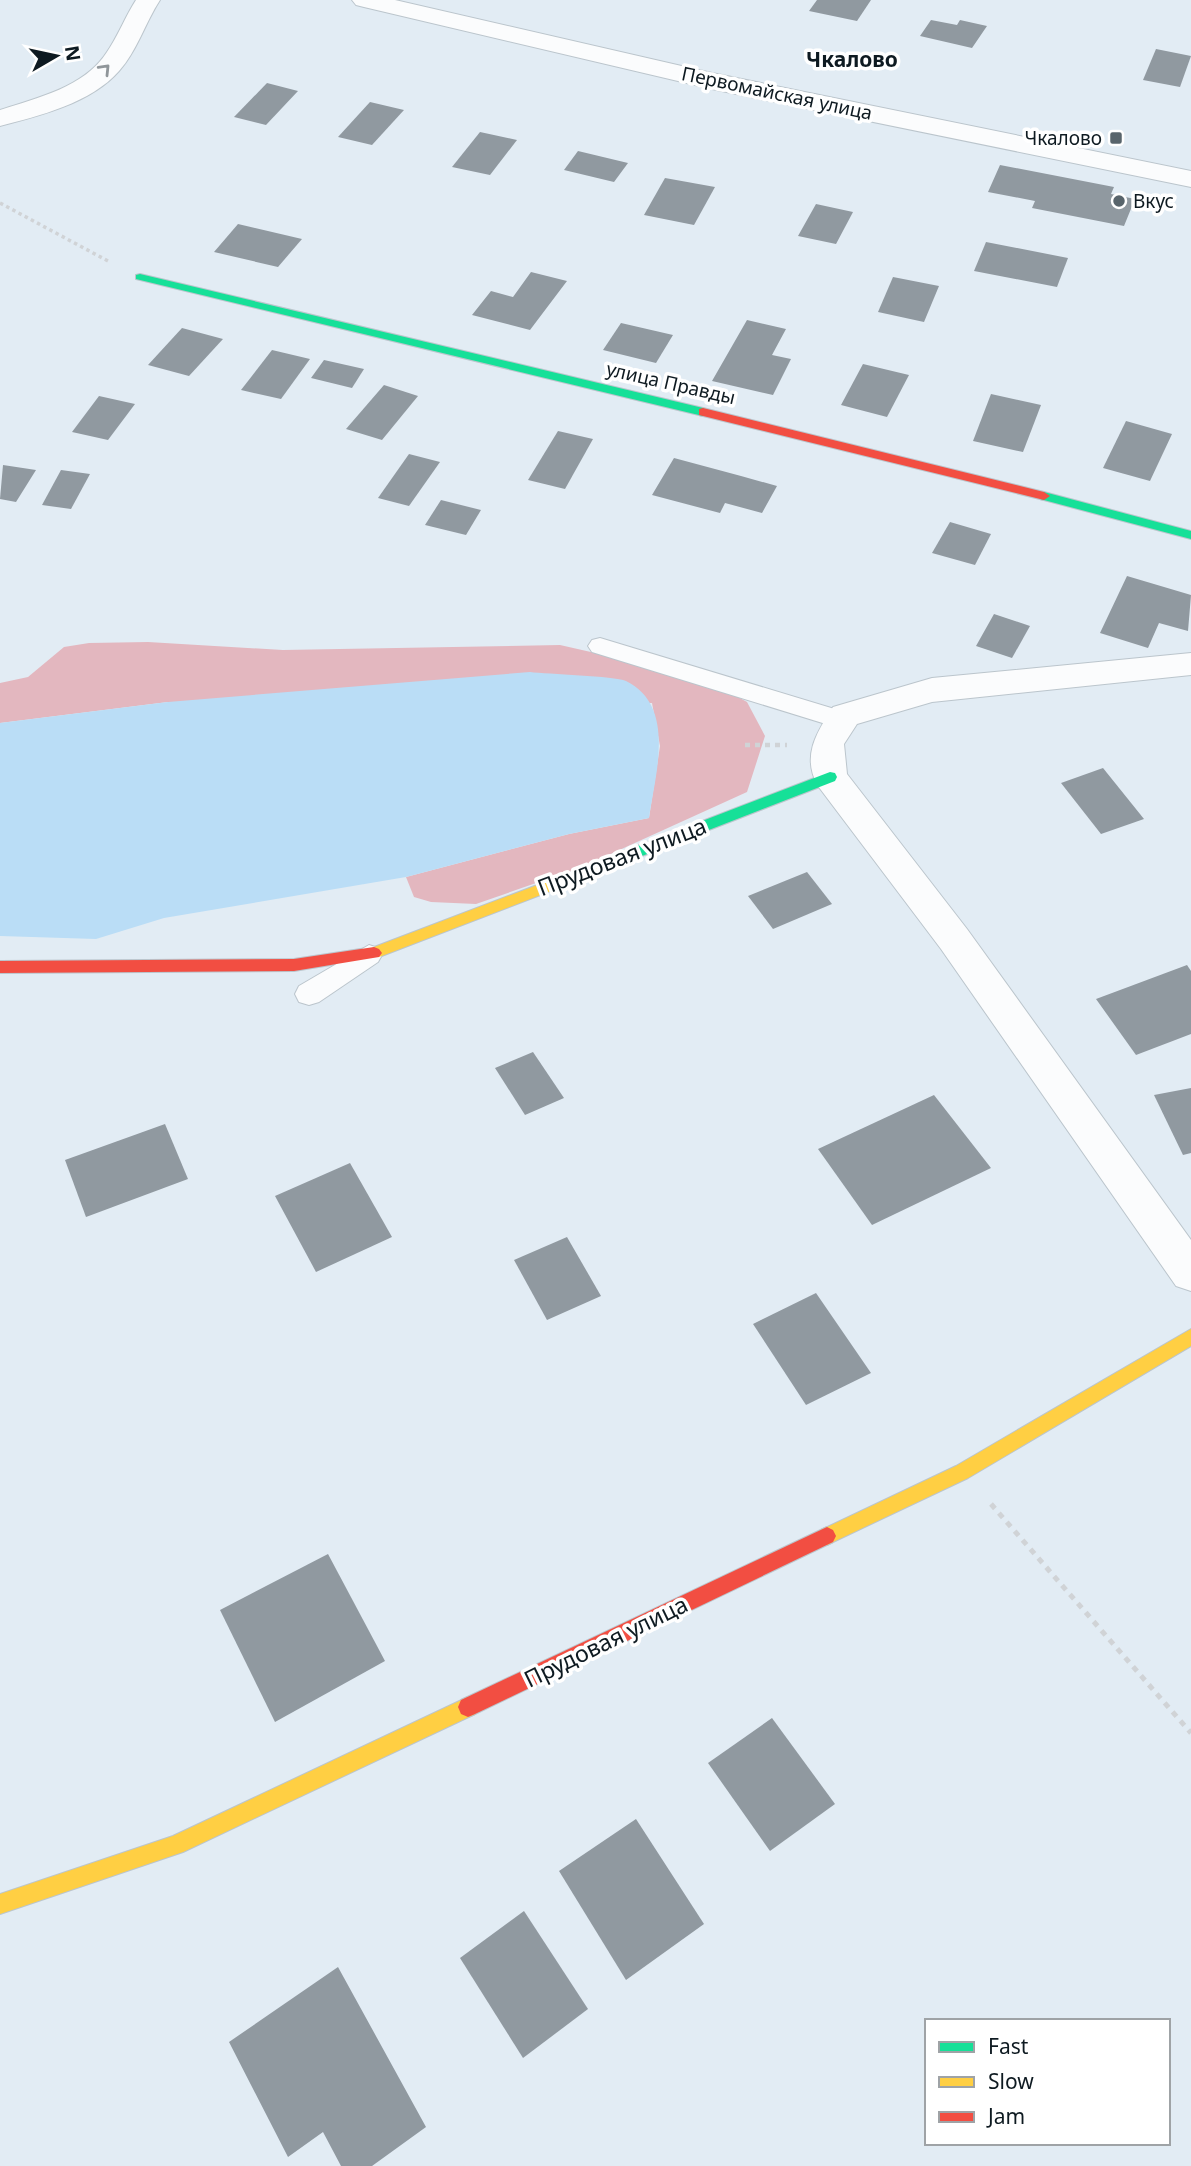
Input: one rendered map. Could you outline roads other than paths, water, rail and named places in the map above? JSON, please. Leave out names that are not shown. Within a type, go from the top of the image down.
[{"type":"street","points":[[0,118],[50,102],[94,80],[120,54],[132,23],[148,0]]},
{"type":"street","name":"Первомайская улица","points":[[364,0],[712,80],[1191,179]]},
{"type":"street","name":"улица Правды","points":[[140,277],[912,462],[1191,536]]},
{"type":"street","points":[[1191,664],[932,690],[845,715],[827,744],[830,777],[954,939],[1191,1273]]},
{"type":"street","name":"Прудовая улица","points":[[0,967],[294,965],[369,955],[830,777]]},
{"type":"street","name":"Прудовая улица","points":[[0,1904],[176,1845],[962,1472],[1185,1351]]},
{"type":"lane","points":[[600,646],[842,720]]},
{"type":"lane","points":[[309,994],[369,955]]},
{"type":"water","points":[[530,672],[619,679],[642,692],[652,707],[659,743],[649,818],[569,834],[406,877],[164,918],[96,939],[0,936],[0,723],[168,702]]},
{"type":"place","name":"Чкалово","points":[[1116,138]]},
{"type":"place","name":"Вкус","points":[[1119,201]]},
{"type":"district","name":"Чкалово","points":[[852,60]]}]
